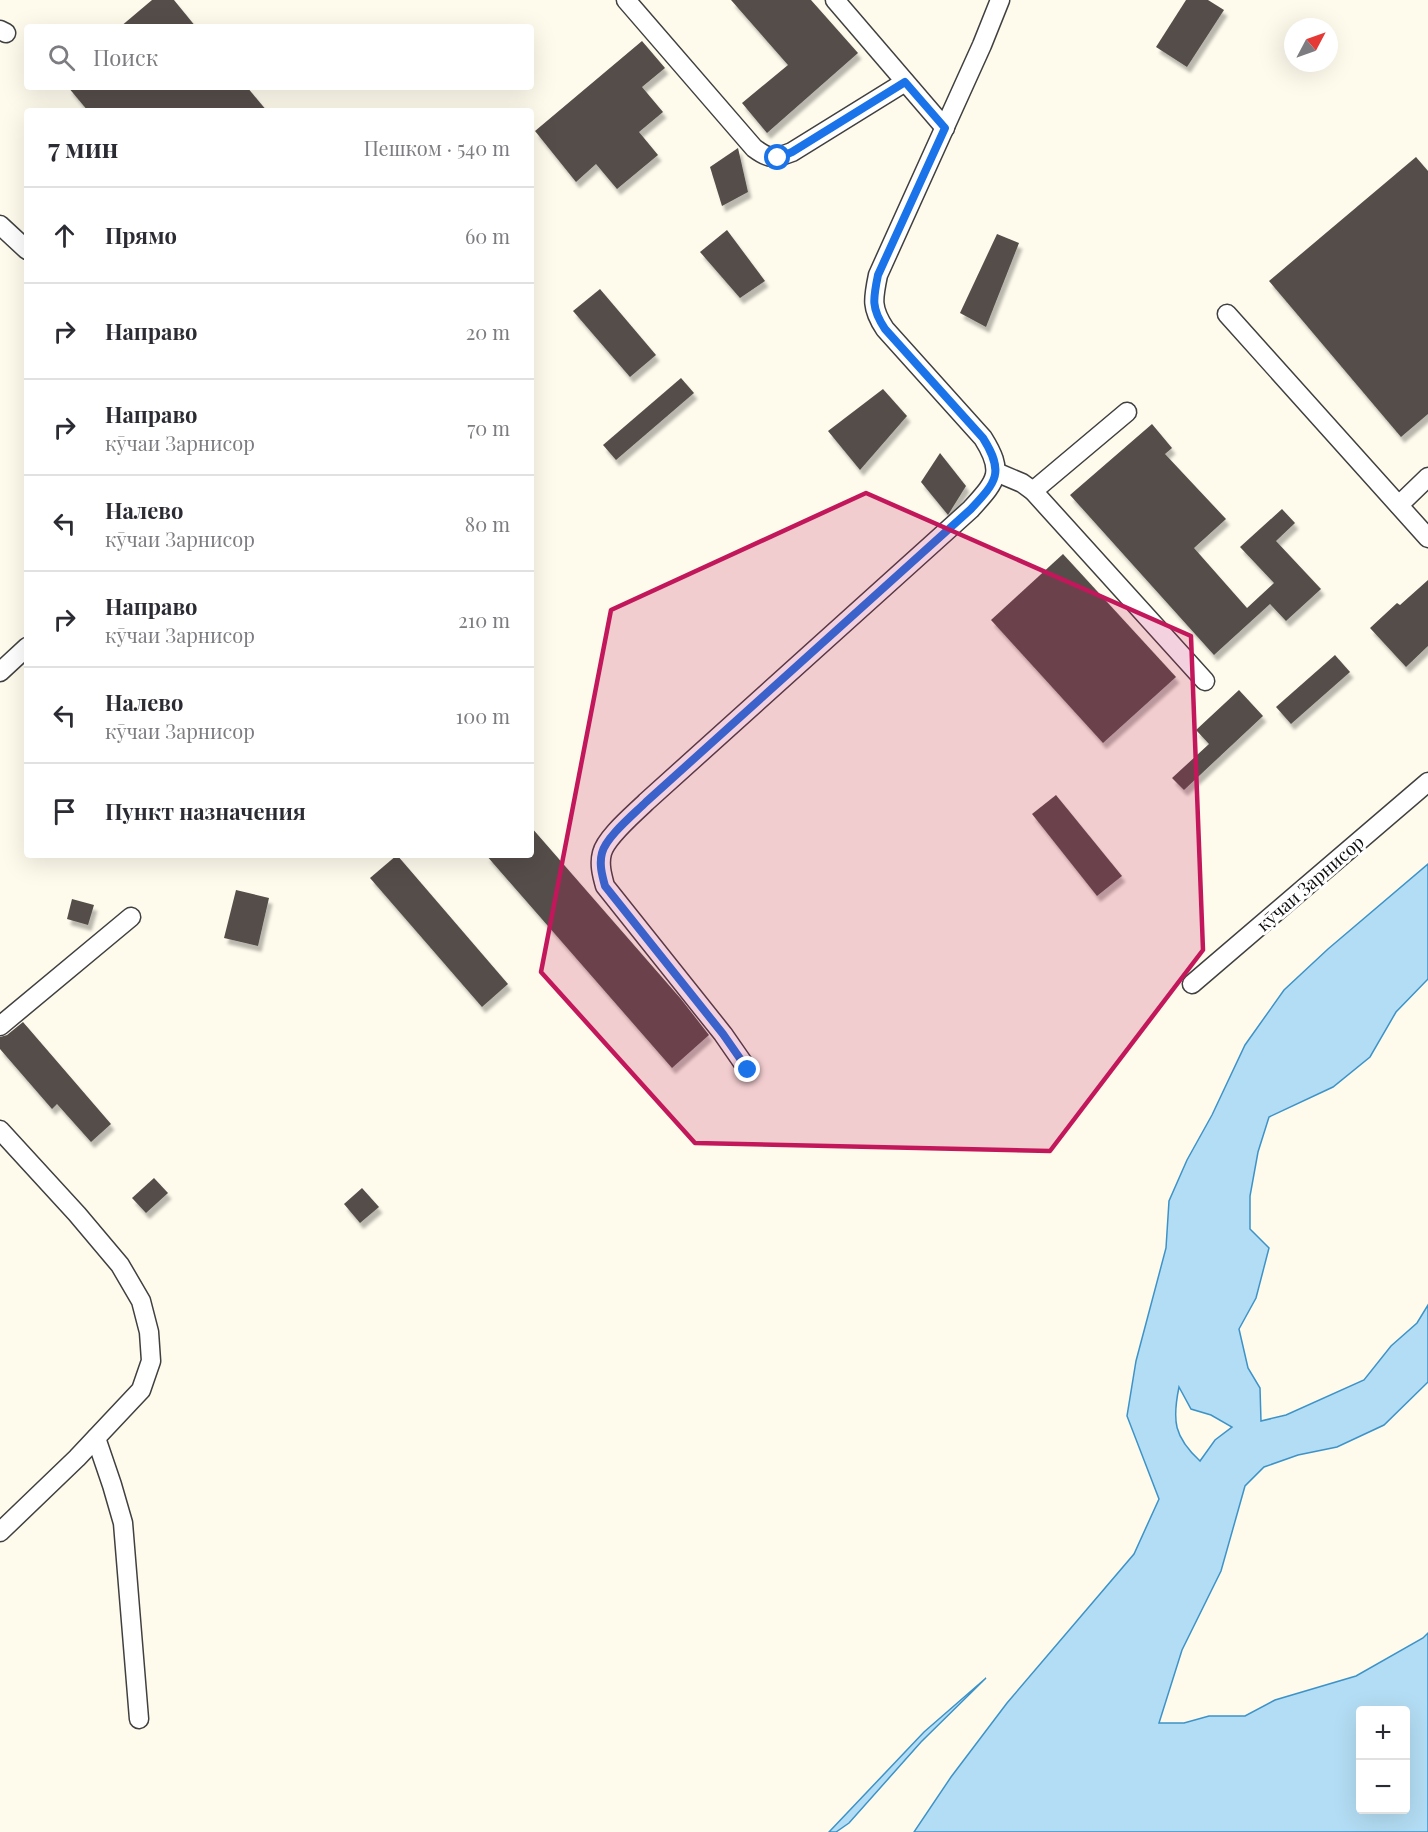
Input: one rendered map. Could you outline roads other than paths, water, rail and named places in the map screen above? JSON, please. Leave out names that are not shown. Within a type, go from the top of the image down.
[{"type":"lane","points":[[626,0],[754,148],[766,157],[778,158],[792,152],[905,82]]},
{"type":"lane","points":[[835,0],[945,128]]},
{"type":"lane","points":[[748,1070],[723,1034],[605,886],[601,871],[602,851],[614,834],[646,802],[971,509],[988,490],[996,472],[994,455],[983,438],[885,329],[876,315],[873,298],[878,275],[1000,0]]},
{"type":"lane","points":[[0,225],[24,247]]},
{"type":"lane","points":[[1227,314],[1428,538]]},
{"type":"lane","points":[[1033,491],[1126,412]]},
{"type":"lane","points":[[996,472],[1022,483],[1033,491],[1205,681]]},
{"type":"lane","points":[[1399,505],[1428,477]]},
{"type":"lane","points":[[0,672],[24,650]]},
{"type":"lane","name":"кӯчаи Зарнисор","points":[[1192,984],[1428,782]]},
{"type":"lane","points":[[0,1026],[130,917]]},
{"type":"lane","points":[[0,1130],[120,1265],[141,1301],[150,1332],[151,1361],[141,1389],[96,1438],[0,1532]]},
{"type":"lane","points":[[96,1438],[123,1523],[139,1719]]},
{"type":"water","points":[[1428,864],[1428,979],[1396,1012],[1370,1057],[1333,1087],[1269,1117],[1258,1152],[1250,1196],[1250,1229],[1269,1248],[1256,1298],[1239,1329],[1248,1368],[1260,1388],[1261,1421],[1286,1415],[1364,1380],[1391,1346],[1417,1323],[1428,1305],[1428,1382],[1384,1425],[1337,1447],[1298,1455],[1264,1467],[1245,1486],[1221,1571],[1182,1650],[1159,1723],[1184,1723],[1209,1716],[1245,1716],[1275,1700],[1356,1676],[1428,1633],[1428,1832],[914,1832],[951,1777],[1007,1703],[1134,1554],[1159,1499],[1127,1416],[1136,1361],[1166,1248],[1169,1201],[1245,1045],[1284,990],[1328,949]],"holes":[[[1179,1387],[1191,1409],[1211,1415],[1232,1427],[1215,1440],[1200,1461],[1185,1444],[1177,1428],[1176,1410]]]},
{"type":"water","points":[[986,1678],[921,1742],[849,1823],[836,1832],[829,1832],[924,1732]]}]
